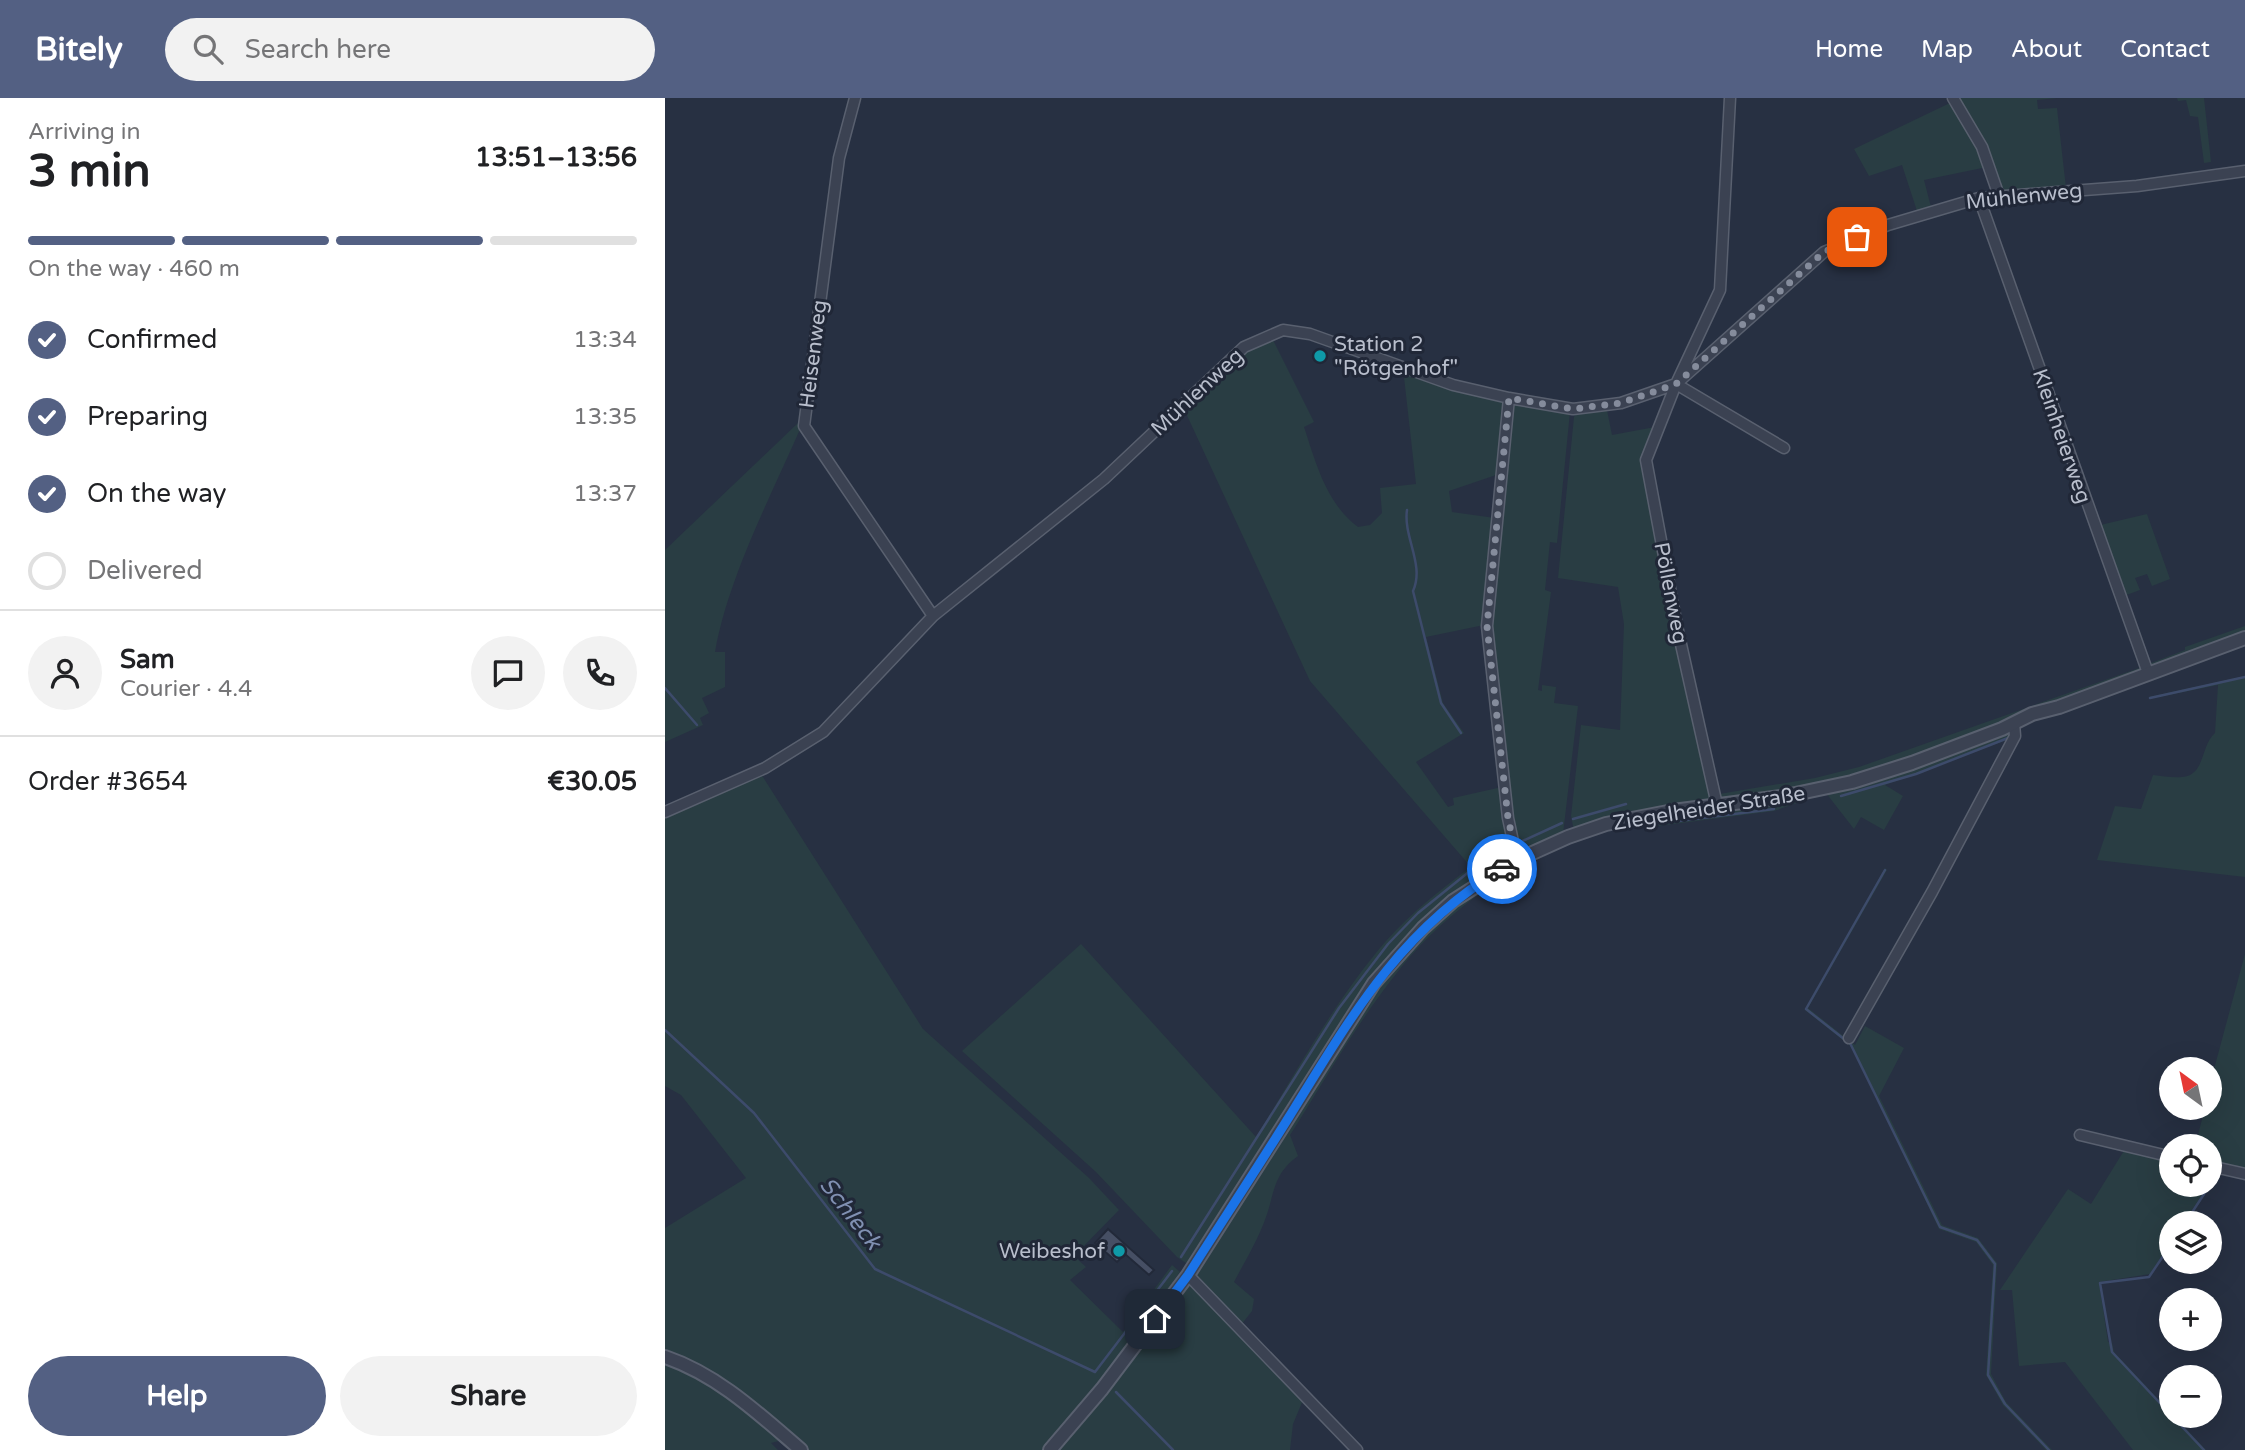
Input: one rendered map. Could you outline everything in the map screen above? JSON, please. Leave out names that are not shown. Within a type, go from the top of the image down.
[{"type":"street","name":"Heisenweg","points":[[855,98],[839,158],[804,426],[933,616]]},
{"type":"street","name":"Pöllenweg","points":[[1717,806],[1678,631],[1646,460],[1676,384],[1720,290],[1730,98]]},
{"type":"street","points":[[1953,98],[1982,147],[1999,196]]},
{"type":"street","name":"Mühlenweg","points":[[665,812],[765,768],[823,732],[933,616],[1104,479],[1244,347],[1263,336],[1283,330],[1310,334],[1453,385],[1509,398],[1573,409],[1621,403],[1676,384],[1824,252],[1888,225],[1979,198],[2137,186],[2245,171]]},
{"type":"street","name":"Kleinheierweg","points":[[1979,198],[2129,628],[2148,673]]},
{"type":"street","points":[[1676,384],[1784,448]]},
{"type":"street","points":[[1509,398],[1487,626],[1508,818],[1517,860]]},
{"type":"street","name":"Ziegelheider Straße","points":[[1050,1450],[1103,1387],[1188,1275],[1342,1031],[1387,966],[1453,901],[1517,860],[1568,837],[1606,824],[1641,816],[1781,797],[1851,782],[1912,763],[2032,714],[2059,707],[2245,638]]},
{"type":"street","points":[[1849,1038],[1933,892],[2015,736],[2014,723]]},
{"type":"street","points":[[2080,1135],[2159,1154]]},
{"type":"street","points":[[2222,1169],[2245,1174]]},
{"type":"street","points":[[1188,1275],[1357,1450]]},
{"type":"street","points":[[665,1357],[689,1365],[738,1396],[801,1450]]},
{"type":"shaded area","points":[[1956,98],[2057,98],[2037,100],[2038,109],[2057,108],[2066,188],[2001,192]]},
{"type":"shaded area","points":[[2177,98],[2204,98],[2211,162],[2204,163],[2198,117],[2190,116],[2186,100],[2178,101]]},
{"type":"shaded area","points":[[1952,102],[1979,146],[1987,167],[1924,180],[1931,207],[1917,211],[1902,165],[1869,176],[1854,149]]},
{"type":"shaded area","points":[[1272,338],[1314,422],[1304,427],[1323,482],[1338,506],[1358,527],[1370,525],[1382,513],[1380,488],[1416,484],[1404,377],[1406,372],[1503,401],[1499,474],[1449,491],[1452,512],[1495,518],[1484,625],[1426,637],[1443,703],[1464,733],[1416,762],[1448,807],[1454,805],[1453,798],[1502,787],[1512,858],[1486,873],[1480,869],[1475,871],[1477,878],[1390,956],[1191,1261],[1186,1263],[1177,1257],[1096,1172],[962,1051],[1081,944],[1256,1137],[1317,1036],[1367,964],[1406,921],[1471,867],[1310,681],[1184,409],[1247,350]]},
{"type":"shaded area","points":[[1513,403],[1570,412],[1557,543],[1550,542],[1545,590],[1551,592],[1538,690],[1542,691],[1542,685],[1556,687],[1554,703],[1578,706],[1563,834],[1521,853],[1516,847],[1490,629]]},
{"type":"shaded area","points":[[1607,410],[1612,435],[1655,427],[1640,460],[1655,523],[1672,631],[1711,794],[1709,802],[1574,831],[1571,816],[1581,725],[1620,730],[1624,624],[1618,587],[1558,578],[1574,417],[1577,413]]},
{"type":"shaded area","points":[[798,423],[801,427],[740,566],[721,624],[715,652],[725,652],[725,687],[702,698],[709,713],[700,718],[703,725],[665,742],[665,550]]},
{"type":"shaded area","points":[[2147,514],[2170,579],[2152,586],[2147,574],[2135,578],[2140,590],[2121,597],[2096,526]]},
{"type":"shaded area","points":[[2245,626],[2245,635],[2152,668],[2146,665],[2185,650],[2185,647]]},
{"type":"shaded area","points":[[2142,667],[2140,673],[1934,751],[1826,784],[1723,800],[1719,794],[1815,778],[1859,767]]},
{"type":"shaded area","points":[[2245,676],[2245,877],[2097,860],[2115,806],[2141,809],[2153,775],[2190,775],[2199,766],[2215,733],[2218,685],[2149,697]]},
{"type":"shaded area","points":[[2010,730],[2009,739],[1885,785],[1903,796],[1884,830],[1861,817],[1854,829],[1826,793],[1774,811],[1643,828],[1621,828],[1624,824],[1763,803]]},
{"type":"shaded area","points":[[761,774],[923,1029],[1089,1178],[1119,1210],[1074,1256],[1086,1267],[1070,1280],[1123,1332],[1172,1265],[1180,1272],[1115,1365],[1045,1450],[804,1450],[665,1352],[665,1228],[746,1178],[681,1095],[665,1086],[665,815]]},
{"type":"shaded area","points":[[1616,828],[1553,851],[1494,884],[1441,925],[1417,949],[1381,993],[1290,1135],[1298,1156],[1279,1177],[1263,1226],[1234,1282],[1254,1299],[1252,1311],[1241,1325],[1195,1278],[1195,1269],[1374,992],[1425,932],[1486,882],[1554,848],[1595,833]]},
{"type":"shaded area","points":[[1885,868],[1887,870],[1808,1008],[1846,1038],[1844,1041],[1805,1010]]},
{"type":"shaded area","points":[[2245,954],[2245,1172],[2222,1167],[2222,1134],[2198,1134],[2202,1120],[2223,1120],[2223,1057],[2217,1057]]},
{"type":"shaded area","points":[[1865,1026],[1904,1048],[1879,1096],[1942,1225],[1978,1238],[1997,1263],[1991,1374],[2006,1402],[2052,1450],[2046,1450],[2003,1405],[1986,1375],[1993,1265],[1976,1242],[1939,1229],[1853,1048],[1848,1044],[1850,1041],[1855,1045]]},
{"type":"shaded area","points":[[2125,1149],[2159,1157],[2159,1197],[2201,1197],[2191,1211],[2159,1211],[2159,1260],[2150,1274],[2099,1282],[2108,1342],[2112,1343],[2114,1352],[2159,1400],[2159,1428],[2185,1428],[2206,1450],[2133,1450],[2065,1362],[2019,1366],[2012,1290],[2000,1290],[2068,1189],[2091,1204]]},
{"type":"shaded area","points":[[1188,1284],[1303,1400],[1293,1424],[1290,1450],[1057,1450]]},
{"type":"shaded area","points":[[665,1361],[712,1386],[754,1417],[782,1440],[771,1443],[778,1450],[665,1450]]},
{"type":"building","name":"Weibeshof","points":[[1108,1229],[1154,1270],[1149,1275],[1125,1254],[1117,1262],[1095,1243]]},
{"type":"waterway","points":[[1407,510],[1408,530],[1417,571],[1413,591],[1441,703],[1461,733]]},
{"type":"waterway","points":[[2150,698],[2245,677]]},
{"type":"waterway","points":[[665,688],[697,725]]},
{"type":"waterway","points":[[1841,796],[1916,774],[2008,738]]},
{"type":"waterway","points":[[1573,819],[1626,804]]},
{"type":"waterway","points":[[1647,825],[1774,809]]},
{"type":"waterway","points":[[1518,843],[1562,823]]},
{"type":"waterway","points":[[1479,865],[1508,849]]},
{"type":"waterway","points":[[1844,1039],[1806,1009],[1885,870]]},
{"type":"waterway","points":[[1181,1257],[1339,1008],[1388,944],[1418,913],[1470,871]]},
{"type":"waterway","name":"Schleck","points":[[665,1030],[754,1113],[875,1269],[1095,1372],[1172,1271]]},
{"type":"waterway","points":[[1850,1043],[1940,1227],[1977,1240],[1995,1264],[1988,1375],[2005,1404],[2049,1450]]},
{"type":"waterway","points":[[2193,1211],[2202,1197]]},
{"type":"waterway","points":[[2159,1262],[2149,1277],[2100,1283],[2112,1352],[2204,1450]]},
{"type":"waterway","name":"Schleck","points":[[1116,1392],[1173,1450]]},
{"type":"way so far","points":[[1502,869],[1517,860],[1508,818],[1487,626],[1509,398],[1573,409],[1621,403],[1676,384],[1824,252],[1857,237]]},
{"type":"place","name":"Station 2 \"Rötgenhof\"","points":[[1320,356]]},
{"type":"place","name":"Weibeshof","points":[[1119,1251]]},
{"type":"route","points":[[1155,1319],[1188,1275],[1342,1031],[1387,966],[1453,901],[1502,869]]}]
